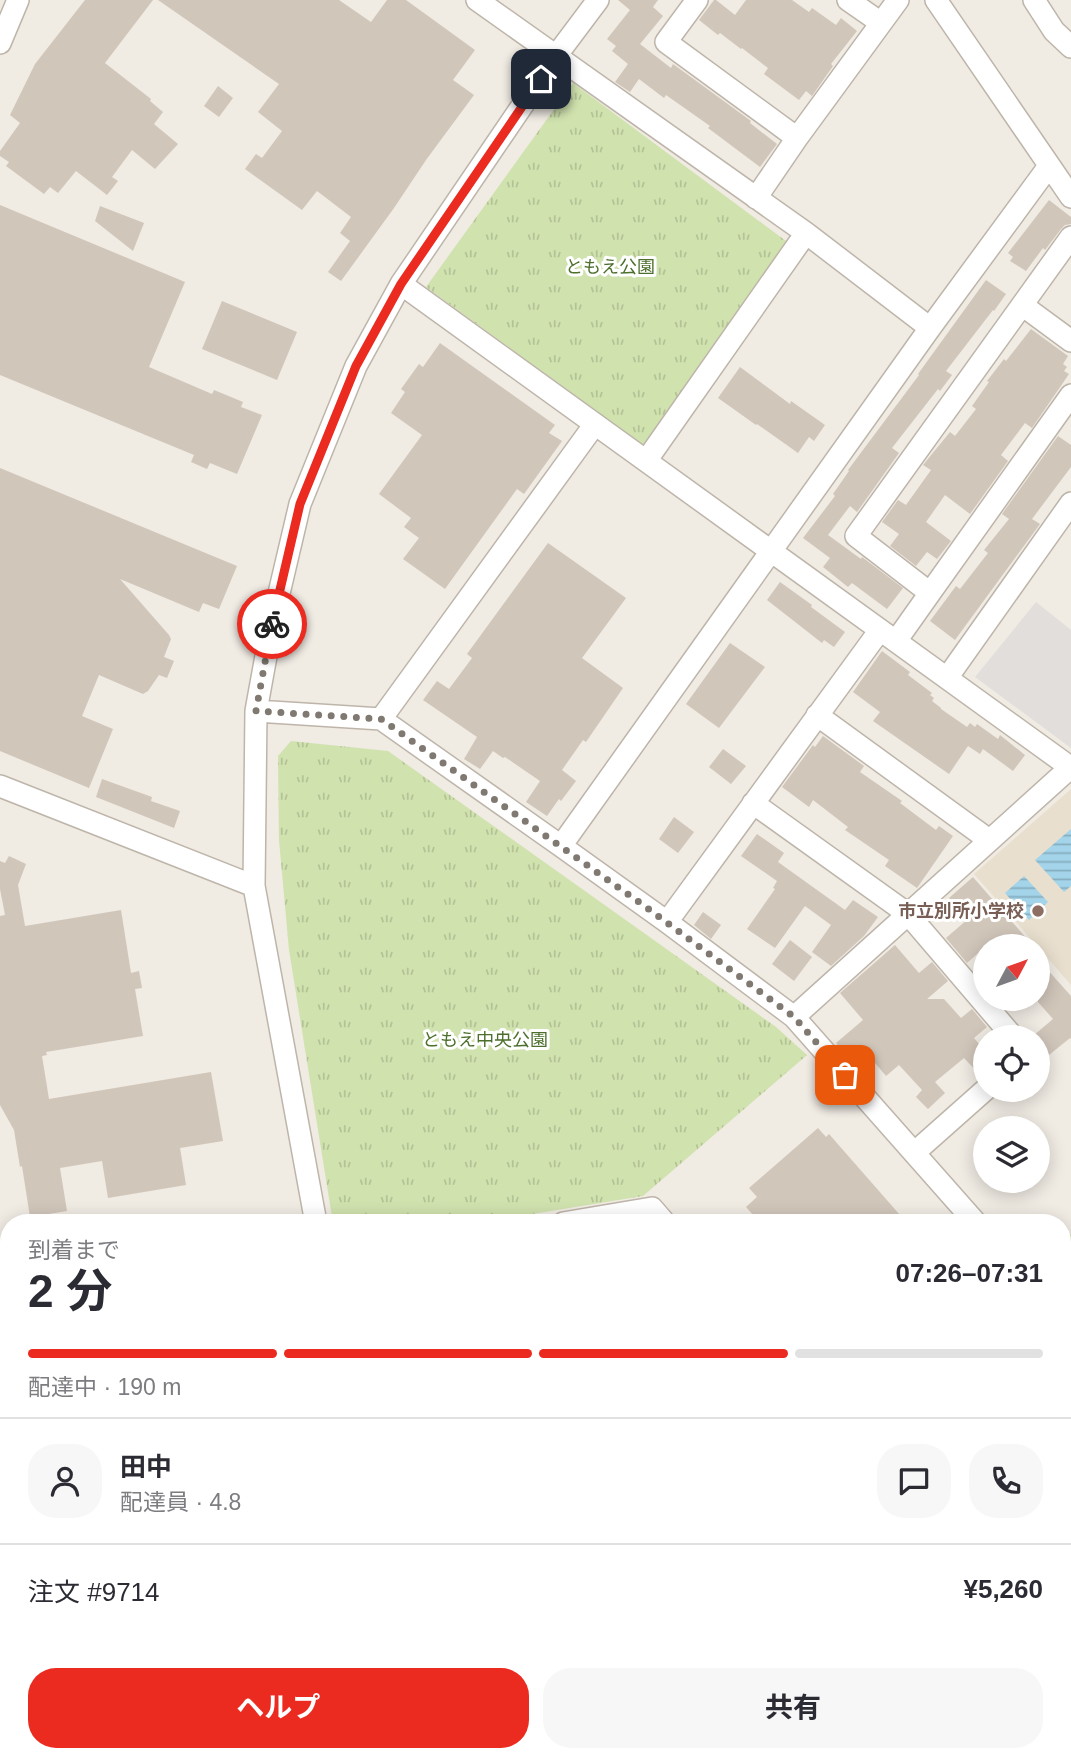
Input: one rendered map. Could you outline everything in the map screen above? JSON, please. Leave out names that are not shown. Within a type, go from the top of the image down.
[{"type":"street","points":[[0,43],[18,0]]},
{"type":"street","points":[[477,0],[806,233],[930,328]]},
{"type":"street","points":[[314,1214],[254,886],[256,711],[272,623],[300,504],[356,366],[401,284],[556,56],[598,0]]},
{"type":"street","points":[[697,0],[666,42],[797,138]]},
{"type":"street","points":[[848,0],[881,23]]},
{"type":"street","points":[[756,198],[898,0]]},
{"type":"street","points":[[936,0],[1071,197]]},
{"type":"street","points":[[1034,0],[1054,31],[1071,47]]},
{"type":"street","points":[[561,846],[930,328],[1049,166]]},
{"type":"street","points":[[646,461],[806,233]]},
{"type":"street","points":[[930,593],[856,536],[1071,237]]},
{"type":"street","points":[[401,284],[1070,767],[794,1017]]},
{"type":"street","points":[[1023,305],[1071,341]]},
{"type":"street","points":[[667,922],[817,715],[888,635],[930,593],[1071,395]]},
{"type":"street","points":[[381,719],[595,424]]},
{"type":"street","points":[[947,678],[1071,503]]},
{"type":"street","points":[[256,711],[381,719],[561,846],[794,1017],[968,1214]]},
{"type":"street","points":[[817,715],[989,841]]},
{"type":"street","points":[[0,786],[254,886]]},
{"type":"street","points":[[753,803],[908,914],[1003,1025]]},
{"type":"street","points":[[914,1153],[973,1101]]},
{"type":"street","points":[[616,1214],[652,1208],[657,1214]]},
{"type":"shaded area","points":[[1036,602],[1071,630],[1071,748],[975,677]]},
{"type":"shaded area","name":"市立別所小学校","points":[[1071,789],[1071,985],[1050,961],[1050,934],[1026,934],[974,874]]},
{"type":"green space","name":"ともえ公園","points":[[573,83],[786,241],[645,447],[426,287]]},
{"type":"green space","name":"ともえ中央公園","points":[[291,741],[388,751],[776,1027],[807,1055],[643,1196],[533,1214],[332,1214],[289,950],[279,840],[278,756]]},
{"type":"water","points":[[1071,829],[1071,886],[1064,892],[1035,860]]},
{"type":"water","points":[[1024,876],[1048,902],[1029,920],[1005,893]]},
{"type":"building","points":[[85,0],[153,0],[105,63],[151,99],[163,112],[154,124],[178,144],[155,169],[132,150],[112,177],[118,181],[107,195],[76,171],[58,193],[50,187],[44,194],[6,166],[9,162],[0,156],[0,151],[20,123],[10,115],[35,64]]},
{"type":"building","points":[[158,0],[339,0],[371,22],[387,0],[406,0],[475,50],[453,80],[474,95],[341,281],[328,272],[350,241],[340,233],[351,217],[317,191],[302,210],[245,169],[256,154],[262,158],[282,131],[258,112],[279,84]]},
{"type":"building","points":[[618,0],[658,0],[653,7],[663,16],[640,44],[671,68],[673,64],[721,99],[777,144],[760,167],[708,128],[710,126],[639,79],[630,92],[615,82],[628,64],[612,51],[616,46],[607,39],[630,10]]},
{"type":"building","points":[[714,0],[735,15],[746,0],[792,0],[809,12],[812,8],[836,25],[841,18],[857,31],[831,64],[833,66],[812,96],[806,91],[799,100],[764,74],[768,68],[699,20]]},
{"type":"building","points":[[218,86],[233,98],[219,117],[204,106]]},
{"type":"building","points":[[1049,200],[1071,217],[1071,224],[1061,229],[1026,271],[1010,261],[1013,257],[1008,253]]},
{"type":"building","points":[[0,205],[185,282],[149,367],[212,394],[214,390],[243,402],[241,407],[262,415],[237,474],[210,463],[207,469],[191,462],[194,455],[0,375]]},
{"type":"building","points":[[100,206],[144,223],[133,251],[95,221]]},
{"type":"building","points":[[986,280],[1006,294],[946,371],[952,375],[892,448],[899,453],[857,512],[850,506],[828,535],[903,588],[887,609],[852,583],[848,587],[823,567],[830,558],[803,538],[835,496],[833,494],[848,470]]},
{"type":"building","points":[[222,301],[297,332],[277,380],[202,349]]},
{"type":"building","points":[[1031,329],[1068,356],[1063,364],[1067,367],[1064,371],[1069,374],[1032,428],[1025,423],[1001,455],[1008,461],[970,514],[945,495],[926,522],[951,541],[937,559],[927,552],[916,566],[890,546],[899,534],[882,522],[898,500],[906,505],[931,470],[923,465],[950,432],[955,436],[976,409],[972,406],[989,382],[987,381]]},
{"type":"building","points":[[440,343],[555,425],[549,433],[562,441],[524,494],[517,489],[445,589],[403,559],[419,538],[404,527],[411,518],[379,494],[422,435],[391,413],[405,392],[401,389],[419,364],[423,367]]},
{"type":"building","points":[[740,367],[790,404],[791,401],[825,425],[814,441],[809,437],[798,453],[718,398]]},
{"type":"building","points":[[1058,436],[1071,445],[1071,467],[1032,519],[1040,524],[955,640],[930,621],[956,586],[960,589],[988,553],[984,550],[1009,519],[1002,514]]},
{"type":"building","points":[[0,468],[237,566],[219,609],[203,603],[199,612],[120,579],[169,635],[171,639],[164,657],[174,661],[167,678],[159,675],[143,694],[99,675],[82,716],[113,729],[89,788],[0,751]]},
{"type":"building","points":[[548,543],[626,598],[582,658],[623,688],[586,742],[583,740],[562,770],[576,781],[547,816],[526,802],[540,781],[493,751],[480,769],[464,759],[477,737],[423,700],[437,681],[449,689],[472,658],[467,654]]},
{"type":"building","points":[[780,582],[845,632],[834,647],[824,640],[822,643],[767,600]]},
{"type":"building","points":[[730,643],[765,667],[719,728],[686,704]]},
{"type":"building","points":[[882,651],[932,693],[932,701],[941,709],[967,727],[970,723],[975,727],[977,724],[998,739],[1000,735],[1025,755],[1013,771],[983,749],[980,754],[968,746],[949,774],[873,721],[880,712],[853,692]]},
{"type":"building","points":[[823,736],[864,766],[860,772],[902,801],[900,803],[936,830],[939,826],[953,836],[917,888],[885,866],[889,860],[845,830],[848,827],[813,800],[809,807],[782,787],[813,745],[815,747]]},
{"type":"building","points":[[723,749],[746,766],[731,784],[709,767]]},
{"type":"building","points":[[102,779],[152,797],[151,801],[180,811],[174,828],[96,797]]},
{"type":"building","points":[[674,817],[694,832],[678,853],[659,839]]},
{"type":"building","points":[[757,834],[784,853],[778,862],[845,910],[853,900],[878,917],[864,936],[831,966],[812,952],[831,925],[805,906],[775,948],[747,929],[775,889],[773,888],[777,881],[741,856]]},
{"type":"building","points":[[9,856],[26,864],[18,885],[25,926],[121,910],[131,973],[139,971],[142,988],[135,989],[143,1036],[46,1052],[47,1055],[42,1056],[49,1099],[211,1072],[223,1141],[180,1148],[186,1185],[108,1198],[102,1161],[60,1168],[67,1211],[30,1214],[14,1130],[0,1105],[0,916],[5,915],[0,889],[0,861],[5,863]]},
{"type":"building","points":[[973,877],[1023,934],[973,934],[973,958],[967,963],[946,938],[968,919],[949,898]]},
{"type":"building","points":[[703,912],[721,925],[711,939],[694,925]]},
{"type":"building","points":[[790,940],[812,957],[794,981],[772,964]]},
{"type":"building","points":[[895,945],[919,973],[932,962],[948,981],[927,999],[944,999],[961,1018],[972,1009],[985,1025],[973,1025],[973,1068],[964,1058],[935,1082],[945,1093],[928,1109],[916,1097],[922,1090],[899,1065],[886,1076],[860,1045],[847,1056],[836,1043],[863,1020],[840,993]]},
{"type":"building","points":[[1050,972],[1071,996],[1071,1039],[1050,1054],[1050,1025],[1046,1025],[1053,1019],[1047,1012],[1050,1012]]},
{"type":"building","points":[[818,1128],[826,1137],[829,1134],[899,1214],[752,1214],[746,1207],[757,1197],[749,1188]]},
{"type":"way so far","points":[[272,624],[256,711],[381,719],[646,907],[794,1017],[845,1075]]},
{"type":"place","name":"市立別所小学校","points":[[1038,911]]},
{"type":"route","points":[[272,624],[300,504],[356,366],[401,284],[541,79]]}]
